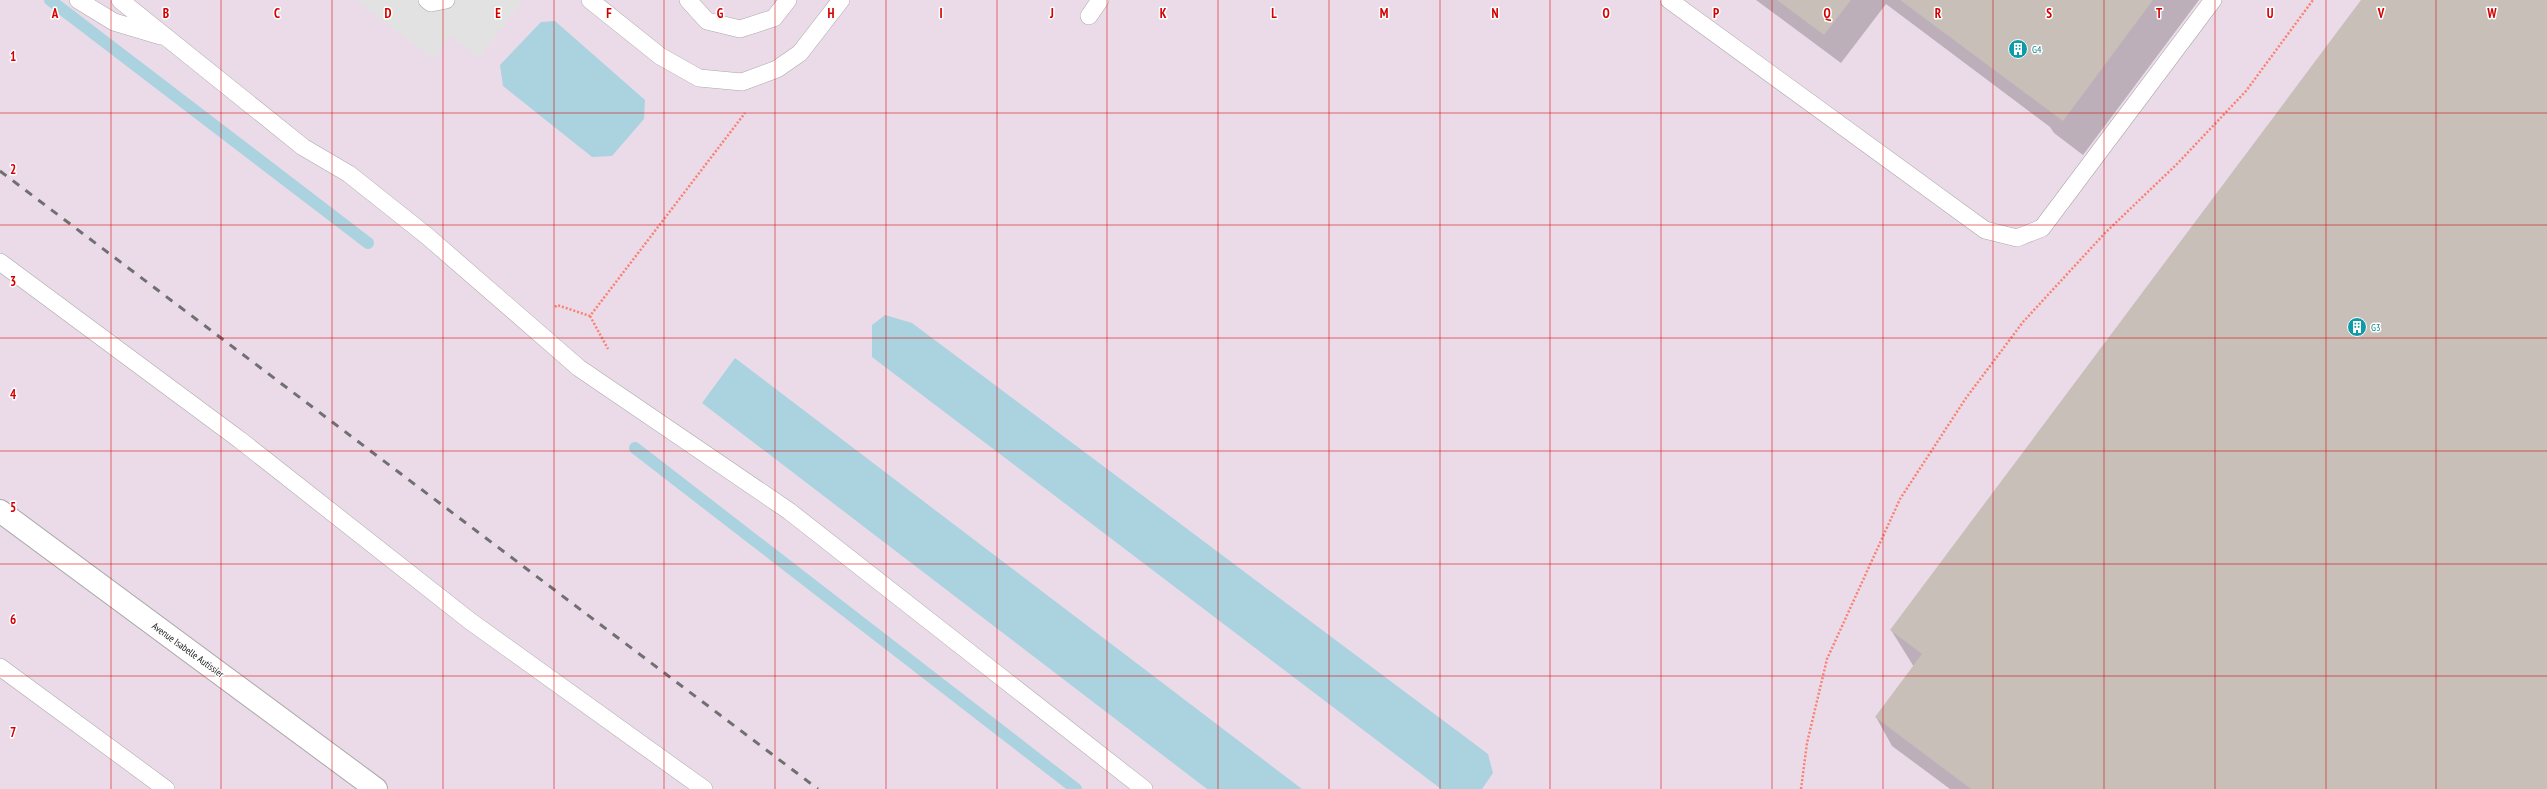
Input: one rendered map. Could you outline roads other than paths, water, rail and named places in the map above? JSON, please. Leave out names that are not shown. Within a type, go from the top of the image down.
[{"type":"street","name":"Avenue Isabelle Autissier","points":[[0,512],[376,789]]},
{"type":"lane","points":[[78,0],[114,22],[170,38]]},
{"type":"lane","points":[[120,0],[170,38],[303,147],[348,174],[427,236],[526,324],[579,368],[789,511],[1144,789]]},
{"type":"lane","points":[[427,0],[431,3],[446,0]]},
{"type":"lane","points":[[590,0],[660,56],[698,78],[742,82],[777,69],[800,53],[841,0]]},
{"type":"lane","points":[[688,0],[707,21],[740,29],[774,18],[788,0]]},
{"type":"lane","points":[[1088,16],[1100,0]]},
{"type":"lane","points":[[1669,0],[1985,230],[2017,238],[2042,228],[2213,0]]},
{"type":"lane","points":[[0,262],[240,440],[470,621],[704,789]]},
{"type":"lane","points":[[0,667],[166,789]]},
{"type":"water","points":[[555,21],[645,100],[644,119],[612,156],[592,157],[503,86],[500,65],[541,22]]},
{"type":"water","points":[[885,315],[912,323],[1488,754],[1493,773],[1482,789],[1441,789],[872,357],[872,325]]},
{"type":"water","points":[[735,358],[1302,789],[1207,789],[702,403]]},
{"type":"waterway","points":[[50,0],[368,243]]},
{"type":"waterway","points":[[635,448],[1076,789]]},
{"type":"railway","points":[[0,171],[818,789]]},
{"type":"place","name":"G4","points":[[2018,49]]},
{"type":"place","name":"G3","points":[[2357,327]]}]
